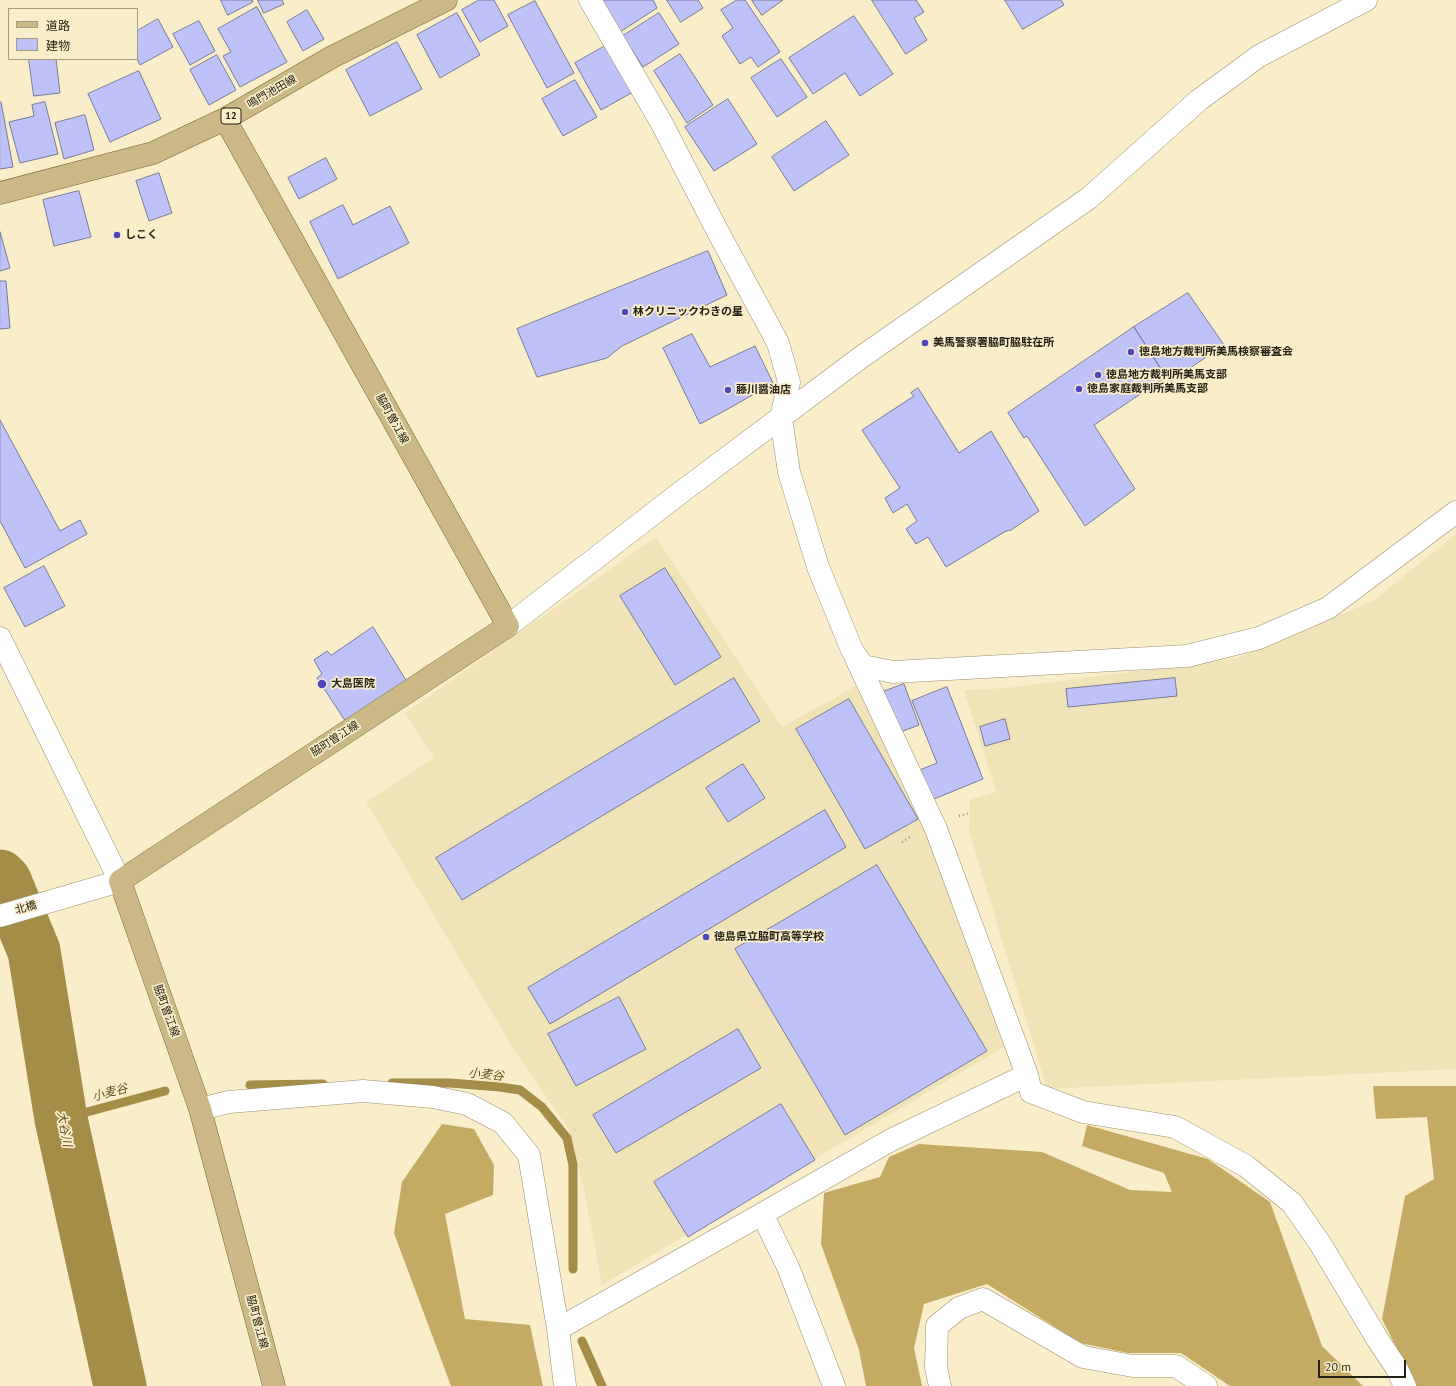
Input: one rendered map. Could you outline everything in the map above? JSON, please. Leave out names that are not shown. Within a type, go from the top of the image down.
[{"type":"main road","name":"鳴門池田線","points":[[0,193],[153,153],[225,119],[332,57],[446,0]]},
{"type":"main road","name":"脇町曽江線","points":[[225,119],[508,626],[120,881],[200,1109],[274,1386]]},
{"type":"street","points":[[590,0],[661,122],[778,343],[789,382],[781,418],[789,472],[818,567],[852,650],[936,830],[1027,1075],[1031,1092],[1083,1112],[1175,1127],[1246,1166],[1292,1203],[1321,1245],[1396,1367],[1404,1386]]},
{"type":"street","points":[[508,626],[860,358],[1089,198],[1199,100],[1258,56],[1353,3]]},
{"type":"street","points":[[852,650],[863,666],[893,672],[1187,656],[1259,638],[1328,608],[1456,512]]},
{"type":"street","points":[[0,638],[120,881]]},
{"type":"street","name":"北橋","points":[[0,916],[120,881]]},
{"type":"street","points":[[558,1329],[891,1140],[1027,1075]]},
{"type":"street","points":[[200,1109],[229,1102],[363,1091],[433,1097],[467,1104],[503,1123],[529,1155],[558,1329],[565,1386]]},
{"type":"street","points":[[762,1214],[788,1267],[834,1386]]},
{"type":"street","points":[[940,1386],[936,1368],[937,1326],[959,1308],[983,1299],[1083,1357],[1133,1366],[1176,1366],[1206,1386]]},
{"type":"shaded area","points":[[1456,534],[1456,1069],[1047,1089],[969,831],[970,800],[996,792],[964,690],[1007,688],[1237,658],[1373,601]]},
{"type":"shaded area","name":"徳島県立脇町高等学校","points":[[656,537],[782,727],[856,686],[926,827],[1004,1047],[602,1285],[584,1189],[569,1130],[513,1048],[366,802],[434,758],[405,713]]},
{"type":"shaded area","points":[[1373,1086],[1456,1086],[1456,1386],[1416,1386],[1382,1319],[1405,1196],[1434,1179],[1427,1117],[1376,1119]]},
{"type":"shaded area","points":[[442,1124],[474,1129],[494,1165],[493,1195],[445,1214],[465,1319],[530,1325],[543,1386],[451,1386],[394,1233],[402,1182]]},
{"type":"shaded area","points":[[1087,1125],[1208,1159],[1270,1202],[1322,1346],[1363,1386],[1230,1386],[1181,1353],[1128,1353],[1080,1343],[987,1284],[924,1304],[914,1348],[922,1386],[866,1386],[859,1350],[821,1244],[824,1193],[880,1177],[889,1157],[919,1144],[1042,1152],[1130,1190],[1172,1192],[1164,1173],[1082,1146]]},
{"type":"building","points":[[221,0],[252,0],[253,2],[228,15]]},
{"type":"building","points":[[258,0],[282,0],[284,4],[264,13]]},
{"type":"building","points":[[479,0],[494,0],[508,26],[480,42],[462,10]]},
{"type":"building","points":[[600,0],[653,0],[657,8],[620,32]]},
{"type":"building","points":[[667,0],[698,0],[703,8],[681,22]]},
{"type":"building","points":[[737,0],[745,0],[780,52],[758,67],[751,57],[740,64],[722,36],[733,28],[721,10]]},
{"type":"building","points":[[752,0],[783,0],[762,15]]},
{"type":"building","points":[[872,0],[916,0],[924,12],[914,18],[927,40],[906,54]]},
{"type":"building","points":[[1005,0],[1061,0],[1064,5],[1023,29]]},
{"type":"building","points":[[535,1],[574,73],[547,88],[508,15]]},
{"type":"building","points":[[257,7],[287,62],[240,87],[223,56],[231,52],[218,29]]},
{"type":"building","points":[[307,10],[324,39],[303,51],[287,22]]},
{"type":"building","points":[[457,13],[480,55],[440,78],[417,35]]},
{"type":"building","points":[[659,13],[679,44],[643,67],[623,36]]},
{"type":"building","points":[[854,16],[893,74],[860,96],[845,73],[813,94],[789,58]]},
{"type":"building","points":[[158,19],[173,47],[140,65],[138,60],[138,30]]},
{"type":"building","points":[[199,21],[215,51],[190,65],[173,34]]},
{"type":"building","points":[[397,42],[422,89],[370,116],[346,70]]},
{"type":"building","points":[[607,45],[633,92],[601,110],[575,63]]},
{"type":"building","points":[[680,54],[713,105],[687,123],[654,71]]},
{"type":"building","points":[[217,55],[236,90],[209,105],[190,70]]},
{"type":"building","points":[[781,59],[807,97],[777,117],[751,78]]},
{"type":"building","points":[[29,60],[56,60],[60,93],[34,96]]},
{"type":"building","points":[[139,71],[161,119],[110,142],[88,94]]},
{"type":"building","points":[[575,80],[597,117],[563,136],[542,99]]},
{"type":"building","points":[[728,99],[757,144],[714,171],[685,127]]},
{"type":"building","points":[[0,102],[13,167],[0,169]]},
{"type":"building","points":[[45,102],[58,154],[20,163],[9,122],[34,116],[32,105]]},
{"type":"building","points":[[85,115],[94,150],[64,159],[55,123]]},
{"type":"building","points":[[826,121],[849,155],[794,191],[772,157]]},
{"type":"building","points":[[326,158],[337,179],[299,199],[288,178]]},
{"type":"building","points":[[159,173],[172,213],[149,221],[136,181]]},
{"type":"building","points":[[79,191],[91,237],[54,246],[43,200]]},
{"type":"building","points":[[343,205],[353,225],[390,206],[409,243],[338,279],[310,222]]},
{"type":"building","points":[[0,232],[10,268],[0,271]]},
{"type":"building","name":"林クリニックわきの星","points":[[708,251],[727,295],[622,346],[607,358],[537,377],[517,329]]},
{"type":"building","points":[[0,281],[6,281],[10,328],[0,329]]},
{"type":"building","points":[[1188,293],[1224,345],[1171,381],[1166,377],[1134,327]]},
{"type":"building","points":[[1134,327],[1166,377],[1094,425],[1135,489],[1085,526],[1027,436],[1024,438],[1008,413]]},
{"type":"building","points":[[692,334],[710,367],[755,346],[773,383],[700,424],[663,348]]},
{"type":"building","points":[[918,388],[959,453],[991,431],[1039,511],[1011,530],[1006,531],[946,567],[928,537],[916,544],[906,529],[917,521],[907,504],[893,513],[885,498],[900,488],[862,430],[914,396],[911,393]]},
{"type":"building","points":[[0,420],[60,531],[80,520],[87,534],[25,568],[0,521]]},
{"type":"building","points":[[44,566],[65,606],[25,627],[4,588]]},
{"type":"building","points":[[665,568],[721,657],[675,685],[620,596]]},
{"type":"building","points":[[373,627],[409,685],[348,725],[317,678],[322,674],[314,660],[327,651],[331,655]]},
{"type":"building","points":[[734,678],[760,721],[462,900],[436,858]]},
{"type":"building","points":[[1175,678],[1177,696],[1068,707],[1066,689]]},
{"type":"building","points":[[904,684],[919,725],[895,734],[880,693]]},
{"type":"building","points":[[947,687],[983,779],[929,801],[917,771],[937,763],[912,701]]},
{"type":"building","points":[[849,699],[918,819],[865,849],[796,729]]},
{"type":"building","points":[[1005,719],[1010,739],[985,746],[980,727]]},
{"type":"building","points":[[743,764],[765,798],[728,822],[706,788]]},
{"type":"building","points":[[825,810],[846,847],[550,1024],[528,988]]},
{"type":"building","points":[[877,865],[987,1051],[845,1135],[735,949]]},
{"type":"building","points":[[619,997],[646,1049],[576,1086],[548,1034]]},
{"type":"building","points":[[738,1029],[761,1068],[616,1153],[593,1115]]},
{"type":"building","points":[[781,1104],[815,1160],[688,1237],[654,1182]]},
{"type":"waterway","name":"大谷川","points":[[0,876],[5,881],[34,951],[61,1119],[120,1386]]},
{"type":"waterway","name":"小麦谷","points":[[392,1083],[450,1083],[520,1090],[542,1107],[567,1138],[573,1165],[573,1269]]},
{"type":"waterway","name":"小麦谷","points":[[250,1085],[323,1084]]},
{"type":"waterway","name":"小麦谷","points":[[61,1119],[165,1091]]},
{"type":"waterway","name":"小麦谷","points":[[582,1341],[602,1386]]},
{"type":"place","name":"しこく","points":[[117,235]]},
{"type":"place","name":"林クリニックわきの星","points":[[625,312]]},
{"type":"place","name":"美馬警察署脇町脇駐在所","points":[[925,343]]},
{"type":"place","name":"徳島地方裁判所美馬検察審査会","points":[[1131,352]]},
{"type":"place","name":"徳島地方裁判所美馬支部","points":[[1098,375]]},
{"type":"place","name":"徳島家庭裁判所美馬支部","points":[[1079,389]]},
{"type":"place","name":"藤川醤油店","points":[[728,390]]},
{"type":"place","name":"大島医院","points":[[322,684]]},
{"type":"place","name":"徳島県立脇町高等学校","points":[[706,937]]}]
